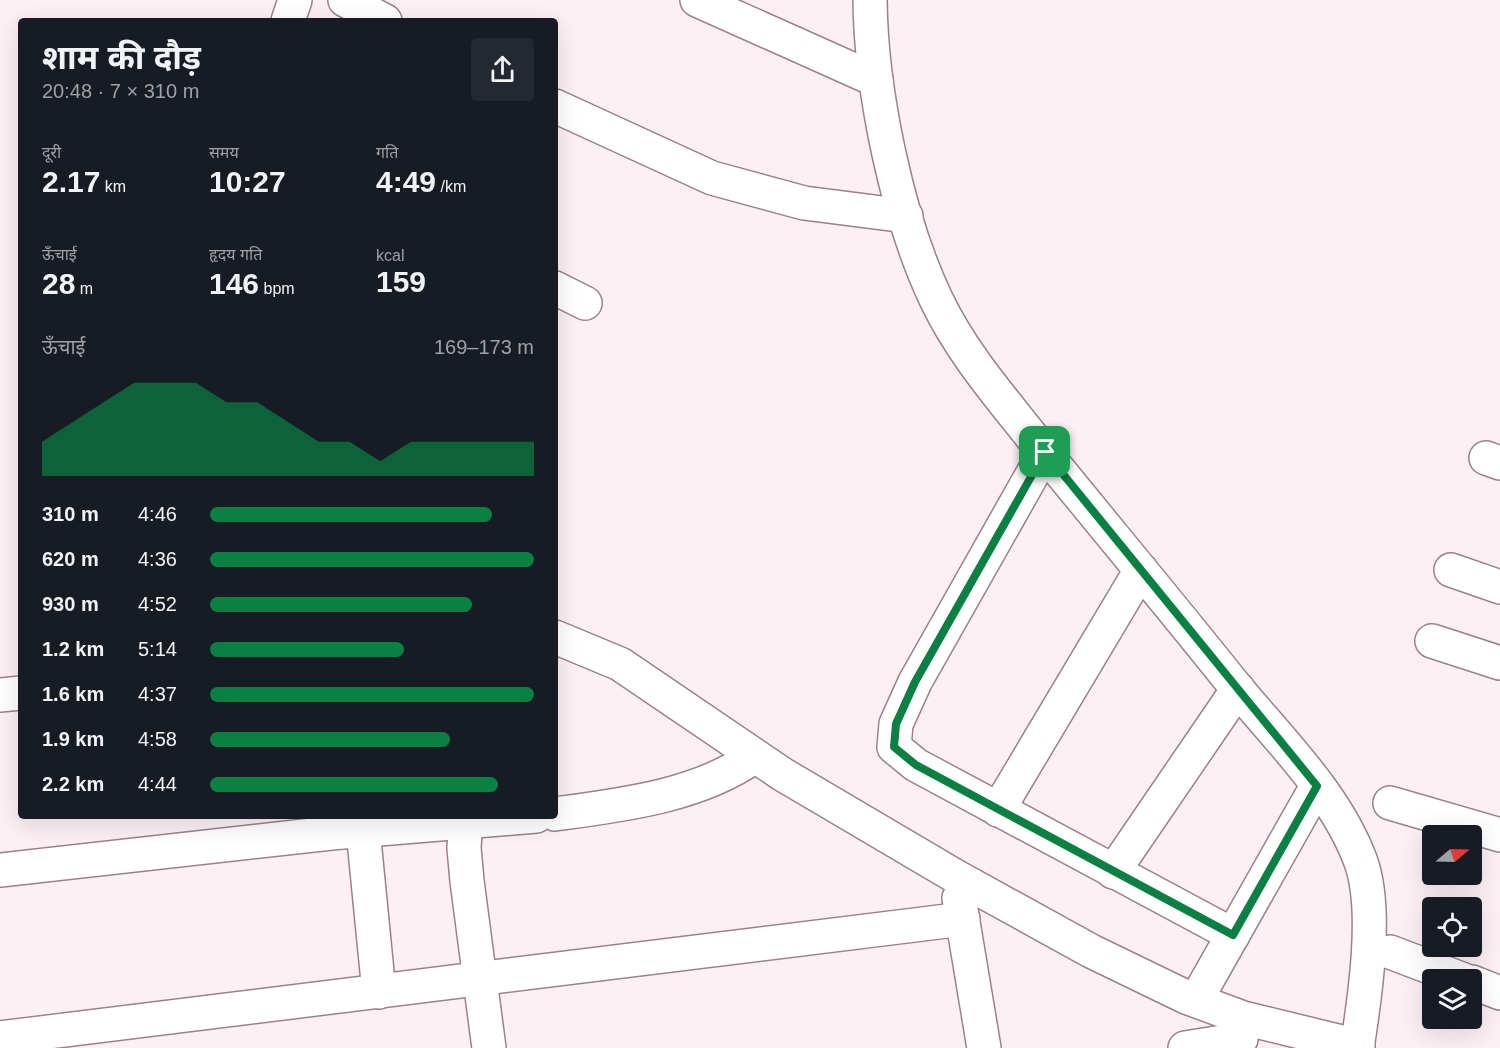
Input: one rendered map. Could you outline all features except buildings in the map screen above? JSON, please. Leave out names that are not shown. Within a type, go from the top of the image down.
[{"type":"street","points":[[289,18],[295,0]]},
{"type":"street","points":[[345,0],[379,18]]},
{"type":"street","points":[[697,0],[876,80]]},
{"type":"street","points":[[870,0],[876,80],[899,195],[936,299],[960,343],[1045,452],[1317,786],[1349,836],[1362,864],[1369,915],[1358,1047],[1242,1035],[1185,1048]]},
{"type":"street","points":[[558,107],[712,178],[804,203],[906,216]]},
{"type":"street","points":[[558,290],[585,303]]},
{"type":"street","points":[[1045,452],[915,682],[893,737],[894,747],[903,758],[1233,935]]},
{"type":"street","points":[[998,810],[1141,570]]},
{"type":"street","points":[[1451,570],[1500,586]]},
{"type":"street","points":[[558,639],[620,664],[755,756],[955,876],[1090,951],[1196,1000],[1242,1035]]},
{"type":"street","points":[[1432,641],[1500,663]]},
{"type":"street","points":[[1113,872],[1238,689]]},
{"type":"street","points":[[0,695],[18,693]]},
{"type":"street","points":[[558,814],[619,804],[699,786],[735,770],[755,756]]},
{"type":"street","points":[[1196,1000],[1317,786]]},
{"type":"street","points":[[1390,803],[1500,835]]},
{"type":"street","points":[[0,870],[465,819],[467,881],[489,1048]]},
{"type":"street","points":[[363,830],[379,992]]},
{"type":"street","points":[[955,876],[984,1048]]},
{"type":"street","points":[[0,1038],[963,919]]},
{"type":"street","points":[[1390,952],[1435,969]]},
{"type":"street","points":[[1482,986],[1500,993]]},
{"type":"route","points":[[1045,452],[1317,786],[1233,935],[903,758],[894,747],[893,737],[896,724],[915,682],[1045,452]]}]
